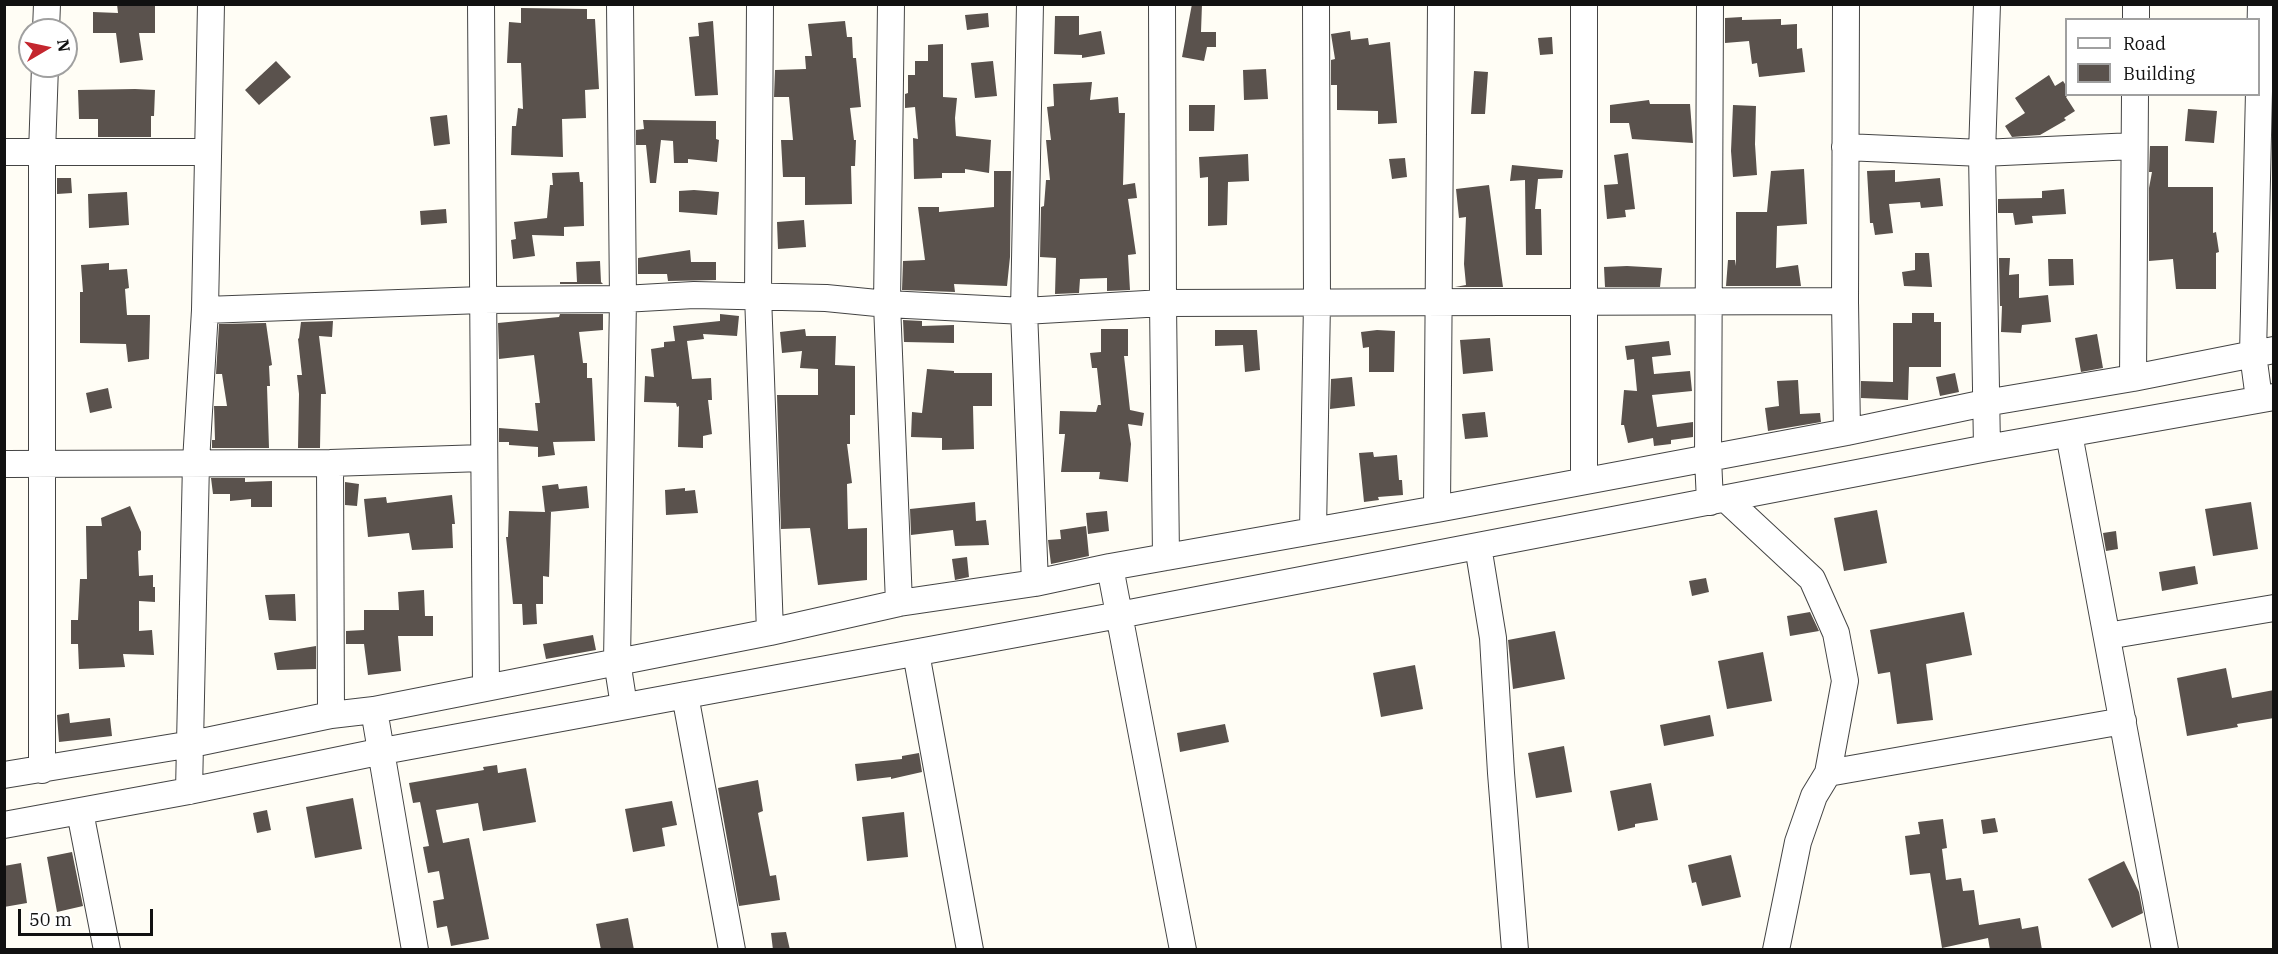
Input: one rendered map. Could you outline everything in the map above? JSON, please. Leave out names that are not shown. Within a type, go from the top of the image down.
[{"type":"street","points":[[189,791],[192,744],[196,462],[205,310],[211,4]]},
{"type":"street","points":[[481,4],[486,687]]},
{"type":"street","points":[[620,4],[623,299],[617,661],[624,706]]},
{"type":"street","points":[[760,4],[758,295],[770,632]]},
{"type":"street","points":[[891,4],[887,304],[899,603]]},
{"type":"street","points":[[1030,4],[1024,311],[1035,583]]},
{"type":"street","points":[[1162,4],[1162,303],[1166,557]]},
{"type":"street","points":[[1312,531],[1317,302],[1316,4]]},
{"type":"street","points":[[1437,509],[1441,4]]},
{"type":"street","points":[[1584,4],[1584,480]]},
{"type":"street","points":[[1710,4],[1708,458],[1718,500],[1812,579],[1836,633],[1845,681],[1828,773],[1814,796],[1798,842],[1776,950]]},
{"type":"street","points":[[1846,4],[1847,432]]},
{"type":"street","points":[[1987,4],[1982,153],[1987,448]]},
{"type":"street","points":[[4,825],[189,791],[383,751],[1119,615],[1987,448],[2266,398],[2263,352],[2266,152],[2261,4]]},
{"type":"street","points":[[42,770],[42,153],[45,78]]},
{"type":"street","points":[[2133,378],[2135,96]]},
{"type":"street","points":[[1845,147],[1982,153],[2134,146]]},
{"type":"street","points":[[4,152],[207,152]]},
{"type":"street","points":[[205,310],[482,300],[623,299],[694,295],[826,298],[887,304],[1024,311],[1162,303],[1845,301]]},
{"type":"street","points":[[4,775],[192,744],[331,715],[374,710],[770,632],[899,603],[1035,583],[1110,567],[1437,509],[1847,432],[1985,403],[2133,378],[2263,352]]},
{"type":"street","points":[[2069,434],[2165,950]]},
{"type":"street","points":[[4,464],[330,463],[483,458]]},
{"type":"street","points":[[330,463],[331,715]]},
{"type":"street","points":[[1478,546],[1493,638],[1515,950]]},
{"type":"street","points":[[1110,567],[1183,950]]},
{"type":"street","points":[[2107,636],[2274,608]]},
{"type":"street","points":[[916,653],[970,950]]},
{"type":"street","points":[[685,695],[732,950]]},
{"type":"street","points":[[374,710],[383,751],[415,950]]},
{"type":"street","points":[[1828,773],[2123,721]]},
{"type":"street","points":[[80,812],[107,950]]},
{"type":"building","points":[[117,4],[155,4],[155,33],[139,33],[143,60],[120,63],[116,33],[93,33],[93,12],[118,13]]},
{"type":"building","points":[[1192,4],[1202,4],[1201,32],[1216,32],[1216,47],[1207,47],[1204,61],[1182,57]]},
{"type":"building","points":[[521,8],[587,9],[587,19],[595,19],[599,89],[585,90],[586,118],[562,119],[563,157],[511,155],[512,126],[516,126],[518,108],[523,109],[521,63],[507,63],[509,22],[521,23]]},
{"type":"building","points":[[988,13],[989,27],[967,30],[965,15]]},
{"type":"building","points":[[1055,16],[1079,16],[1079,35],[1101,31],[1105,54],[1082,58],[1082,55],[1054,54]]},
{"type":"building","points":[[1742,17],[1742,20],[1781,19],[1781,25],[1797,24],[1797,49],[1802,48],[1805,72],[1759,77],[1757,63],[1752,64],[1749,41],[1725,43],[1725,18]]},
{"type":"building","points":[[713,21],[718,95],[695,96],[689,37],[699,36],[698,23]]},
{"type":"building","points":[[845,21],[847,37],[852,37],[853,58],[856,58],[861,107],[850,108],[854,140],[856,140],[855,166],[851,166],[852,204],[805,205],[805,177],[783,177],[781,140],[793,140],[789,97],[774,97],[775,70],[806,69],[805,56],[812,56],[808,24]]},
{"type":"building","points":[[1350,31],[1351,40],[1368,38],[1369,45],[1390,42],[1397,123],[1378,124],[1378,111],[1337,110],[1337,85],[1331,85],[1331,60],[1335,59],[1331,34]]},
{"type":"building","points":[[1552,37],[1553,54],[1540,55],[1538,38]]},
{"type":"building","points":[[943,44],[943,97],[957,98],[956,136],[991,140],[989,173],[965,169],[965,173],[942,173],[942,178],[914,179],[913,138],[918,139],[915,107],[905,108],[908,75],[915,75],[915,61],[928,61],[928,45]]},
{"type":"building","points":[[276,61],[291,77],[259,105],[245,90]]},
{"type":"building","points":[[993,61],[997,96],[975,98],[971,63]]},
{"type":"building","points":[[1266,69],[1268,99],[1244,100],[1243,70]]},
{"type":"building","points":[[1474,71],[1488,72],[1485,114],[1471,114]]},
{"type":"building","points":[[2049,75],[2055,86],[2063,81],[2065,96],[2075,111],[2064,118],[2066,120],[2040,135],[2012,137],[2005,126],[2025,113],[2015,98]]},
{"type":"building","points":[[1092,82],[1090,100],[1118,97],[1119,113],[1125,113],[1123,185],[1135,183],[1137,198],[1128,199],[1136,254],[1128,255],[1130,290],[1107,291],[1107,278],[1080,279],[1079,293],[1055,294],[1056,258],[1040,257],[1041,207],[1044,206],[1046,180],[1050,180],[1046,140],[1051,140],[1047,107],[1054,106],[1053,84]]},
{"type":"building","points":[[78,90],[155,90],[151,137],[98,137],[98,119],[79,119]]},
{"type":"building","points":[[1649,100],[1650,104],[1690,104],[1693,143],[1632,139],[1629,123],[1610,123],[1610,105]]},
{"type":"building","points":[[1189,105],[1215,105],[1214,131],[1189,131]]},
{"type":"building","points":[[1733,105],[1756,106],[1757,175],[1733,177],[1731,151]]},
{"type":"building","points":[[2188,109],[2217,111],[2214,143],[2185,141]]},
{"type":"building","points":[[447,115],[450,144],[434,146],[430,117]]},
{"type":"building","points":[[643,120],[716,121],[716,139],[719,140],[717,162],[688,159],[688,163],[674,163],[673,141],[661,140],[656,183],[650,183],[646,145],[636,145],[636,130],[644,129]]},
{"type":"building","points":[[2150,146],[2168,146],[2168,187],[2213,187],[2213,233],[2216,232],[2219,252],[2216,253],[2216,289],[2176,289],[2173,259],[2149,261],[2149,188],[2152,172],[2149,172]]},
{"type":"building","points":[[1628,153],[1635,209],[1625,210],[1626,217],[1607,219],[1604,185],[1618,184],[1614,155]]},
{"type":"building","points":[[1248,154],[1249,181],[1228,182],[1227,225],[1208,226],[1208,177],[1200,178],[1199,157]]},
{"type":"building","points":[[1405,158],[1407,177],[1392,179],[1389,159]]},
{"type":"building","points":[[1512,165],[1563,170],[1562,178],[1538,179],[1535,209],[1541,209],[1542,255],[1526,255],[1525,180],[1510,181]]},
{"type":"building","points":[[1804,169],[1807,224],[1777,226],[1776,268],[1798,265],[1801,286],[1726,286],[1728,260],[1735,260],[1736,266],[1736,212],[1767,212],[1771,171]]},
{"type":"building","points":[[1895,170],[1895,182],[1940,178],[1943,206],[1921,208],[1920,202],[1889,204],[1893,233],[1875,235],[1873,223],[1870,223],[1867,171]]},
{"type":"building","points":[[994,171],[1011,171],[1010,257],[1007,286],[954,284],[955,292],[902,290],[903,261],[925,260],[918,207],[939,207],[939,212],[994,207]]},
{"type":"building","points":[[579,172],[580,182],[583,182],[584,226],[564,227],[564,236],[532,235],[535,256],[513,259],[511,240],[516,239],[514,222],[547,218],[550,185],[553,185],[552,173]]},
{"type":"building","points":[[57,178],[71,178],[72,193],[57,194]]},
{"type":"building","points":[[1489,185],[1503,287],[1455,287],[1466,285],[1464,264],[1466,217],[1459,218],[1456,189]]},
{"type":"building","points":[[2064,189],[2066,214],[2032,216],[2033,223],[2015,225],[2013,213],[1998,213],[1998,199],[2042,198],[2042,191]]},
{"type":"building","points":[[679,191],[719,192],[717,215],[679,212]]},
{"type":"building","points":[[127,192],[129,225],[89,228],[88,194]]},
{"type":"building","points":[[446,209],[447,223],[421,225],[420,211]]},
{"type":"building","points":[[804,220],[806,247],[778,249],[777,222]]},
{"type":"building","points":[[690,250],[691,262],[716,262],[716,280],[668,281],[667,274],[638,274],[638,258]]},
{"type":"building","points":[[1915,253],[1929,253],[1932,287],[1904,286],[1902,272],[1915,270]]},
{"type":"building","points":[[1999,258],[2010,258],[2009,275],[2019,274],[2019,298],[2048,295],[2051,322],[2022,325],[2021,333],[2001,332]]},
{"type":"building","points":[[2048,259],[2073,259],[2074,285],[2049,286]]},
{"type":"building","points":[[600,261],[603,284],[560,284],[560,282],[577,282],[576,262]]},
{"type":"building","points":[[109,263],[109,270],[127,269],[129,288],[125,289],[127,315],[150,315],[149,359],[128,362],[126,344],[80,343],[80,292],[83,292],[81,265]]},
{"type":"building","points":[[1604,267],[1662,268],[1660,287],[1605,287]]},
{"type":"building","points":[[1912,313],[1934,313],[1934,322],[1941,322],[1941,367],[1909,367],[1908,400],[1861,398],[1861,381],[1893,382],[1893,323],[1912,323]]},
{"type":"building","points":[[560,314],[603,314],[603,330],[579,332],[583,363],[587,363],[587,378],[592,378],[595,441],[553,442],[555,455],[538,457],[538,447],[499,442],[499,428],[538,431],[535,403],[540,403],[534,355],[499,359],[498,323],[559,317]]},
{"type":"building","points":[[720,314],[739,316],[737,336],[703,334],[704,339],[687,341],[692,379],[711,378],[712,400],[708,400],[712,434],[703,436],[703,448],[678,447],[679,406],[677,407],[676,403],[644,402],[645,376],[654,377],[651,349],[664,347],[664,342],[675,341],[673,326],[720,321]]},
{"type":"building","points":[[903,320],[922,321],[922,326],[954,325],[954,343],[904,342]]},
{"type":"building","points":[[333,321],[332,337],[319,336],[326,394],[321,394],[320,448],[298,448],[297,375],[302,375],[298,339],[301,322]]},
{"type":"building","points":[[266,323],[272,365],[269,366],[270,386],[267,386],[269,448],[212,448],[212,440],[215,440],[214,406],[227,406],[222,374],[216,374],[219,324]]},
{"type":"building","points":[[805,329],[806,336],[836,336],[835,365],[855,366],[855,415],[850,415],[850,444],[847,444],[852,483],[847,484],[848,529],[867,528],[867,580],[818,585],[810,528],[781,529],[777,395],[818,395],[818,369],[800,368],[802,351],[782,353],[780,332]]},
{"type":"building","points":[[1101,329],[1128,329],[1128,356],[1124,356],[1130,410],[1144,413],[1142,426],[1128,424],[1131,444],[1128,482],[1099,479],[1100,472],[1061,472],[1065,434],[1059,434],[1060,411],[1096,412],[1098,405],[1101,405],[1097,368],[1092,368],[1090,353],[1101,352]]},
{"type":"building","points":[[1215,330],[1257,330],[1260,370],[1245,372],[1243,345],[1215,346]]},
{"type":"building","points":[[1395,331],[1394,372],[1369,372],[1369,347],[1363,348],[1361,332]]},
{"type":"building","points":[[2097,334],[2103,368],[2081,372],[2075,338]]},
{"type":"building","points":[[1490,338],[1493,371],[1463,374],[1460,340]]},
{"type":"building","points":[[1669,341],[1671,355],[1652,357],[1654,374],[1690,371],[1692,391],[1652,395],[1657,427],[1693,422],[1693,437],[1671,440],[1671,444],[1654,446],[1653,438],[1628,443],[1624,425],[1621,425],[1624,390],[1637,391],[1634,359],[1627,360],[1625,346]]},
{"type":"building","points":[[927,369],[954,371],[954,373],[992,373],[992,406],[973,406],[974,449],[942,450],[942,438],[911,437],[912,412],[922,413]]},
{"type":"building","points":[[1955,373],[1959,392],[1940,396],[1936,377]]},
{"type":"building","points":[[1352,377],[1355,406],[1330,409],[1331,379]]},
{"type":"building","points":[[1798,380],[1800,414],[1820,413],[1821,422],[1768,431],[1765,408],[1779,406],[1777,381]]},
{"type":"building","points":[[108,388],[112,408],[90,413],[86,393]]},
{"type":"building","points":[[1485,412],[1488,437],[1465,439],[1462,414]]},
{"type":"building","points":[[1373,452],[1374,457],[1397,455],[1403,495],[1378,497],[1379,500],[1364,502],[1359,453]]},
{"type":"building","points":[[211,478],[245,478],[245,482],[272,481],[272,507],[251,507],[251,499],[230,501],[230,494],[213,494]]},
{"type":"building","points":[[345,482],[359,484],[357,506],[345,505]]},
{"type":"building","points":[[558,484],[559,489],[587,486],[589,508],[549,512],[551,512],[549,577],[543,576],[543,604],[536,604],[537,624],[523,625],[522,604],[513,604],[506,537],[508,537],[509,511],[545,512],[542,486]]},
{"type":"building","points":[[685,488],[685,491],[695,490],[698,513],[666,515],[665,490]]},
{"type":"building","points":[[452,495],[455,524],[452,524],[453,548],[412,550],[409,533],[368,537],[364,499],[386,497],[387,503]]},
{"type":"building","points":[[975,502],[976,521],[986,520],[989,545],[955,546],[953,530],[911,535],[910,509]]},
{"type":"building","points":[[2251,502],[2258,549],[2213,556],[2205,509]]},
{"type":"building","points":[[130,506],[141,532],[141,550],[138,551],[139,576],[153,575],[153,587],[155,587],[155,602],[139,601],[139,631],[152,630],[154,655],[123,654],[125,667],[79,669],[78,644],[71,644],[71,620],[78,620],[80,579],[87,579],[86,526],[102,526],[101,518]]},
{"type":"building","points":[[1877,510],[1887,563],[1844,571],[1834,518]]},
{"type":"building","points":[[1107,511],[1109,531],[1088,534],[1086,513]]},
{"type":"building","points":[[1086,526],[1089,556],[1051,564],[1048,540],[1061,539],[1060,530]]},
{"type":"building","points":[[2116,531],[2118,549],[2106,551],[2103,533]]},
{"type":"building","points":[[967,557],[969,577],[955,580],[952,559]]},
{"type":"building","points":[[2195,566],[2198,584],[2162,591],[2159,572]]},
{"type":"building","points":[[1706,578],[1709,592],[1692,596],[1689,581]]},
{"type":"building","points":[[424,590],[425,616],[433,616],[433,636],[398,636],[401,671],[368,675],[364,644],[346,644],[346,631],[364,630],[364,610],[399,610],[398,592]]},
{"type":"building","points":[[295,594],[296,621],[269,620],[265,595]]},
{"type":"building","points":[[1810,612],[1819,631],[1790,636],[1787,616]]},
{"type":"building","points":[[1964,612],[1972,655],[1926,664],[1933,720],[1897,724],[1890,672],[1878,674],[1870,630]]},
{"type":"building","points":[[1555,631],[1565,679],[1513,689],[1508,640]]},
{"type":"building","points":[[593,635],[596,650],[546,659],[543,644]]},
{"type":"building","points":[[316,646],[316,669],[277,670],[274,653]]},
{"type":"building","points":[[1763,652],[1772,701],[1727,709],[1718,661]]},
{"type":"building","points":[[1415,665],[1423,709],[1381,717],[1373,673]]},
{"type":"building","points":[[2226,668],[2232,698],[2274,690],[2274,718],[2187,736],[2177,678]]},
{"type":"building","points":[[69,713],[70,723],[110,718],[112,736],[59,742],[57,715]]},
{"type":"building","points":[[1710,715],[1714,736],[1664,746],[1660,725]]},
{"type":"building","points":[[1225,724],[1229,742],[1180,752],[1177,733]]},
{"type":"building","points":[[1564,746],[1572,792],[1536,798],[1528,753]]},
{"type":"building","points":[[919,753],[922,772],[891,779],[891,777],[857,781],[855,764],[902,759],[902,756]]},
{"type":"building","points":[[497,765],[498,773],[526,768],[536,822],[483,831],[478,803],[436,810],[443,843],[469,838],[489,939],[451,946],[447,926],[437,928],[433,901],[444,899],[439,871],[428,873],[423,847],[429,846],[420,802],[413,803],[409,783],[484,770],[483,767]]},
{"type":"building","points":[[758,780],[763,811],[758,813],[770,876],[776,875],[780,900],[739,906],[718,788]]},
{"type":"building","points":[[1651,783],[1658,820],[1635,824],[1635,827],[1618,831],[1610,791]]},
{"type":"building","points":[[353,798],[362,849],[315,858],[306,807]]},
{"type":"building","points":[[672,801],[677,825],[662,828],[665,846],[633,852],[625,809]]},
{"type":"building","points":[[267,810],[271,830],[257,833],[253,813]]},
{"type":"building","points":[[904,812],[908,857],[867,861],[862,817]]},
{"type":"building","points":[[1995,818],[1998,832],[1983,834],[1981,820]]},
{"type":"building","points":[[1943,819],[1947,848],[1942,849],[1946,880],[1961,878],[1963,891],[1974,890],[1979,925],[2020,918],[2022,929],[2038,926],[2042,950],[1990,950],[1988,938],[1942,948],[1930,873],[1910,875],[1905,836],[1920,834],[1918,822]]},
{"type":"building","points":[[72,852],[83,906],[57,912],[47,857]]},
{"type":"building","points":[[1731,855],[1741,897],[1702,906],[1696,882],[1692,883],[1688,865]]},
{"type":"building","points":[[2124,861],[2139,892],[2143,913],[2112,928],[2088,879]]},
{"type":"building","points":[[21,863],[27,903],[4,907],[4,866]]},
{"type":"building","points":[[628,918],[634,950],[601,950],[596,924]]},
{"type":"building","points":[[786,932],[790,950],[773,950],[771,933]]}]
